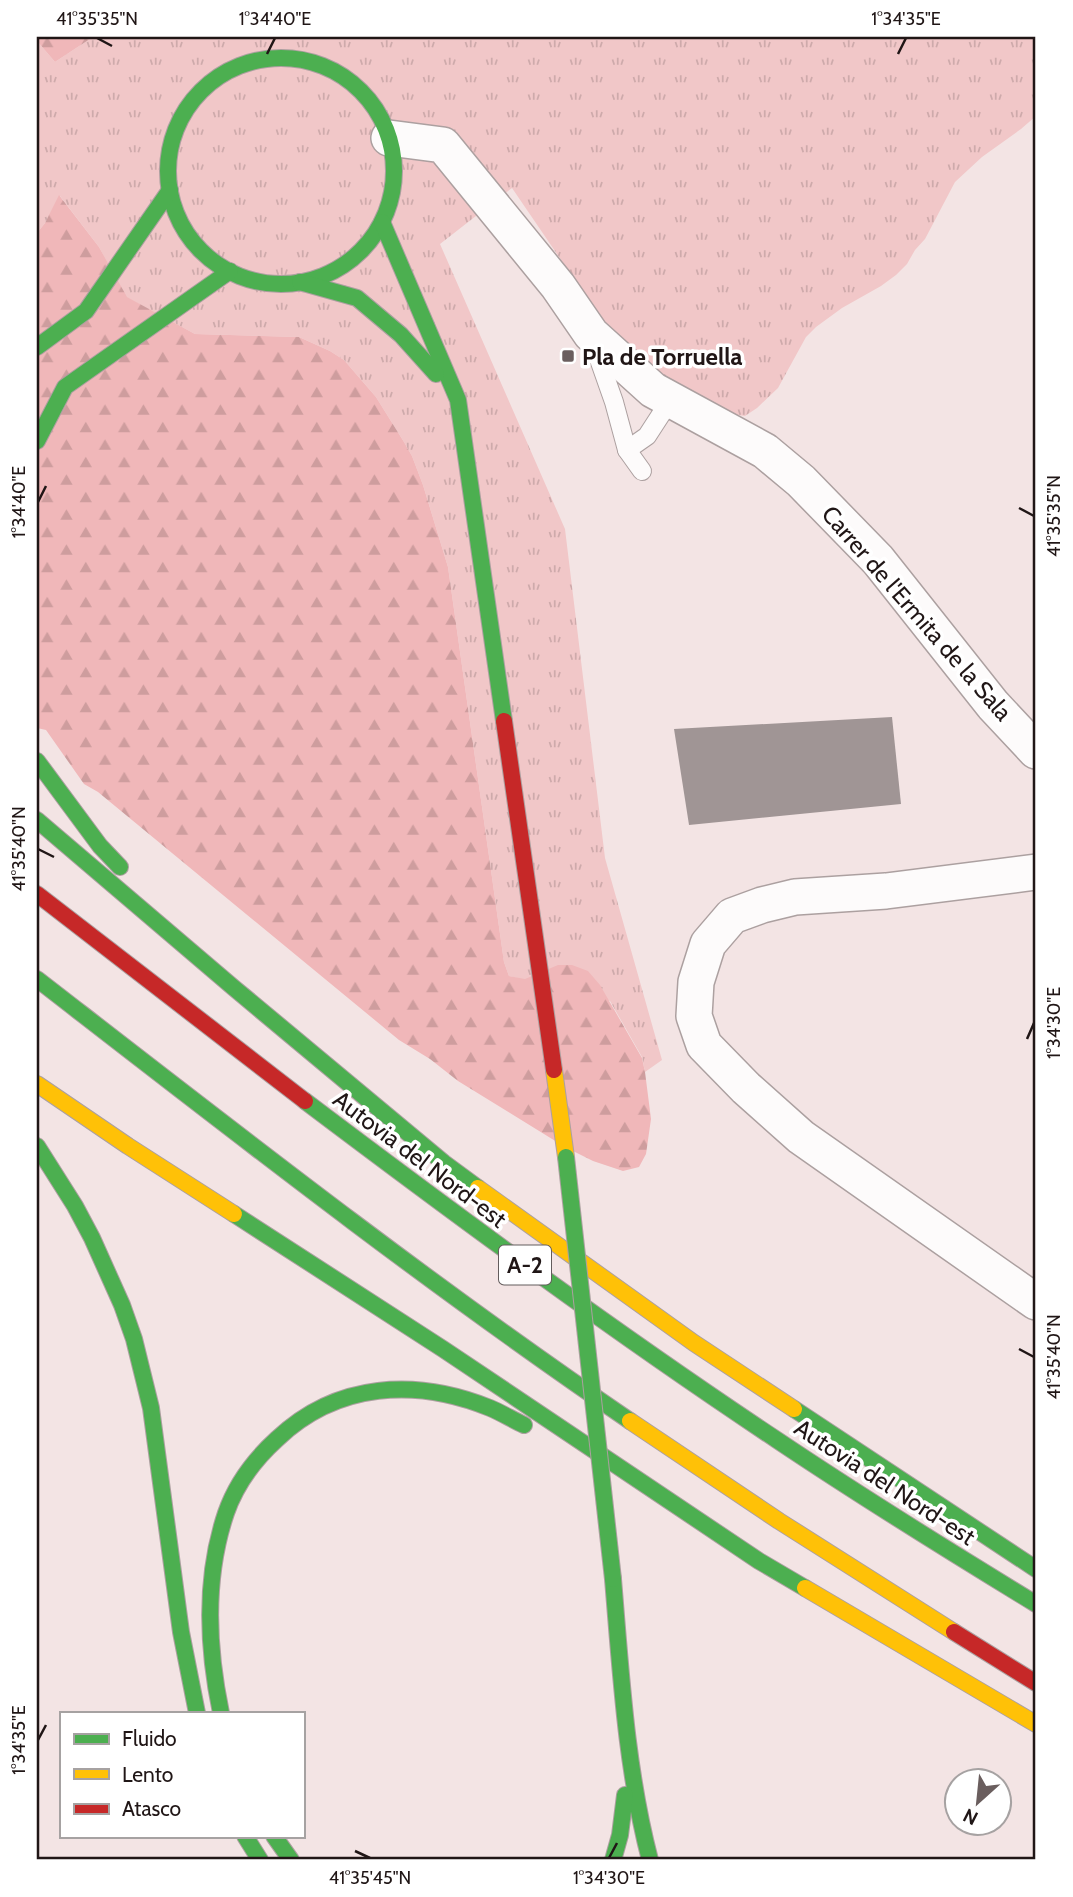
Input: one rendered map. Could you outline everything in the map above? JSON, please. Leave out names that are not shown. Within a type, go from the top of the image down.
[{"type":"main road","points":[[268,53],[281,58],[338,67],[377,113],[389,138],[393,152],[394,180],[388,209],[382,222],[373,236],[348,262],[317,278],[282,284],[246,278],[230,271],[212,260],[190,237],[175,210],[168,164],[172,139],[182,115],[198,94],[218,77],[268,53]]},
{"type":"main road","points":[[37,347],[86,311],[170,190]]},
{"type":"main road","points":[[382,222],[458,400],[566,1157],[613,1578],[629,1758],[643,1838],[650,1860]]},
{"type":"main road","points":[[37,441],[65,387],[230,271]]},
{"type":"main road","points":[[300,282],[357,298],[401,335],[458,400]]},
{"type":"main road","points":[[37,761],[100,846],[233,988]]},
{"type":"main road","points":[[37,820],[233,988],[444,1163],[694,1343],[1036,1569]]},
{"type":"main road","name":"Autovia del Nord-est","points":[[37,894],[296,1096],[562,1292],[825,1472],[958,1558],[1036,1604]]},
{"type":"main road","name":"A-2","points":[[37,979],[292,1176],[537,1355],[694,1465],[1036,1683]]},
{"type":"main road","points":[[37,1084],[128,1146],[443,1349],[759,1561]]},
{"type":"main road","points":[[37,1146],[80,1213],[95,1243],[139,1355],[151,1408],[179,1624],[197,1712]]},
{"type":"main road","points":[[221,1712],[215,1688],[210,1640],[210,1591],[215,1554],[226,1511],[239,1484],[279,1434],[307,1414],[340,1398],[377,1390],[415,1390],[454,1395],[507,1415],[1036,1724]]},
{"type":"main road","points":[[613,1860],[620,1835],[629,1758]]},
{"type":"main road","points":[[246,1838],[260,1860]]},
{"type":"main road","points":[[275,1838],[291,1860]]},
{"type":"street","name":"Carrer de l'Ermita de la Sala","points":[[389,138],[443,145],[558,286],[590,334],[653,390],[765,451],[802,481],[878,560],[993,705],[1036,751]]},
{"type":"street","points":[[1036,872],[886,891],[794,897],[732,916],[708,944],[696,982],[694,1016],[704,1045],[746,1088],[801,1137],[1036,1302]]},
{"type":"lane","points":[[590,334],[614,402],[627,450],[642,471]]},
{"type":"lane","points":[[627,450],[647,436],[671,399]]},
{"type":"green space","points":[[37,37],[93,37],[55,62],[37,41]]},
{"type":"green space","points":[[93,37],[1036,37],[1036,116],[982,157],[955,182],[925,239],[907,264],[881,286],[842,308],[816,327],[806,337],[778,388],[745,416],[730,414],[690,399],[617,342],[512,188],[440,244],[565,529],[605,858],[662,1060],[645,1072],[642,1057],[610,1001],[509,976],[504,962],[448,567],[412,456],[376,397],[344,360],[299,337],[195,334],[126,297],[99,247],[60,196],[37,233],[37,41],[55,62]]},
{"type":"green space","points":[[59,195],[99,247],[127,297],[195,334],[299,337],[330,351],[344,360],[376,397],[404,442],[423,485],[448,567],[504,962],[509,976],[525,979],[558,965],[572,965],[588,971],[600,985],[642,1058],[645,1072],[651,1119],[646,1154],[639,1167],[623,1171],[593,1161],[565,1147],[458,1081],[399,1040],[98,792],[84,784],[46,730],[37,728],[37,233]]},
{"type":"building","points":[[892,717],[901,804],[689,825],[674,729]]},
{"type":"traffic: fast","points":[[281,58],[303,60],[324,67],[344,77],[361,91],[375,108],[385,128],[392,149],[394,171],[392,193],[385,214],[375,234],[361,251],[344,265],[324,275],[303,282],[281,284],[259,282],[238,275],[218,265],[201,251],[187,234],[177,214],[170,193],[168,171],[170,149],[177,128],[187,108],[201,91],[218,77],[238,67],[259,60],[281,58]]},
{"type":"traffic: fast","points":[[37,347],[86,311],[170,190]]},
{"type":"traffic: fast","points":[[382,222],[458,400],[504,721]]},
{"type":"traffic: fast","points":[[37,441],[65,387],[230,271]]},
{"type":"traffic: fast","points":[[300,282],[357,298],[401,335],[436,374]]},
{"type":"traffic: fast","points":[[37,761],[100,846],[120,867]]},
{"type":"traffic: fast","points":[[37,820],[234,988],[444,1163],[478,1188]]},
{"type":"traffic: fast","points":[[37,979],[404,1260],[630,1421]]},
{"type":"traffic: fast","points":[[305,1101],[539,1274],[717,1400],[873,1503],[1036,1604]]},
{"type":"traffic: fast","points":[[37,1146],[92,1238],[134,1339],[151,1408],[181,1632],[197,1712]]},
{"type":"traffic: fast","points":[[566,1157],[613,1579]]},
{"type":"traffic: fast","points":[[234,1214],[443,1349],[759,1561],[805,1588]]},
{"type":"traffic: fast","points":[[221,1712],[211,1637],[214,1562],[230,1502],[254,1464],[277,1439],[300,1420],[325,1406],[351,1396],[378,1391],[434,1392],[462,1398],[524,1425]]},
{"type":"traffic: fast","points":[[794,1409],[1036,1569]]},
{"type":"traffic: fast","points":[[613,1579],[630,1756],[650,1860]]},
{"type":"traffic: fast","points":[[613,1860],[620,1835],[625,1795]]},
{"type":"traffic: fast","points":[[246,1838],[260,1860]]},
{"type":"traffic: fast","points":[[275,1838],[291,1860]]},
{"type":"traffic: slow","points":[[554,1070],[566,1157]]},
{"type":"traffic: slow","points":[[37,1084],[234,1214]]},
{"type":"traffic: slow","points":[[478,1188],[694,1343],[794,1409]]},
{"type":"traffic: slow","points":[[630,1421],[779,1521],[954,1632]]},
{"type":"traffic: slow","points":[[805,1588],[1036,1724]]},
{"type":"traffic: jam","points":[[504,721],[554,1070]]},
{"type":"traffic: jam","points":[[37,894],[305,1101]]},
{"type":"traffic: jam","points":[[954,1632],[1036,1683]]},
{"type":"place","name":"Pla de Torruella","points":[[568,356]]}]
